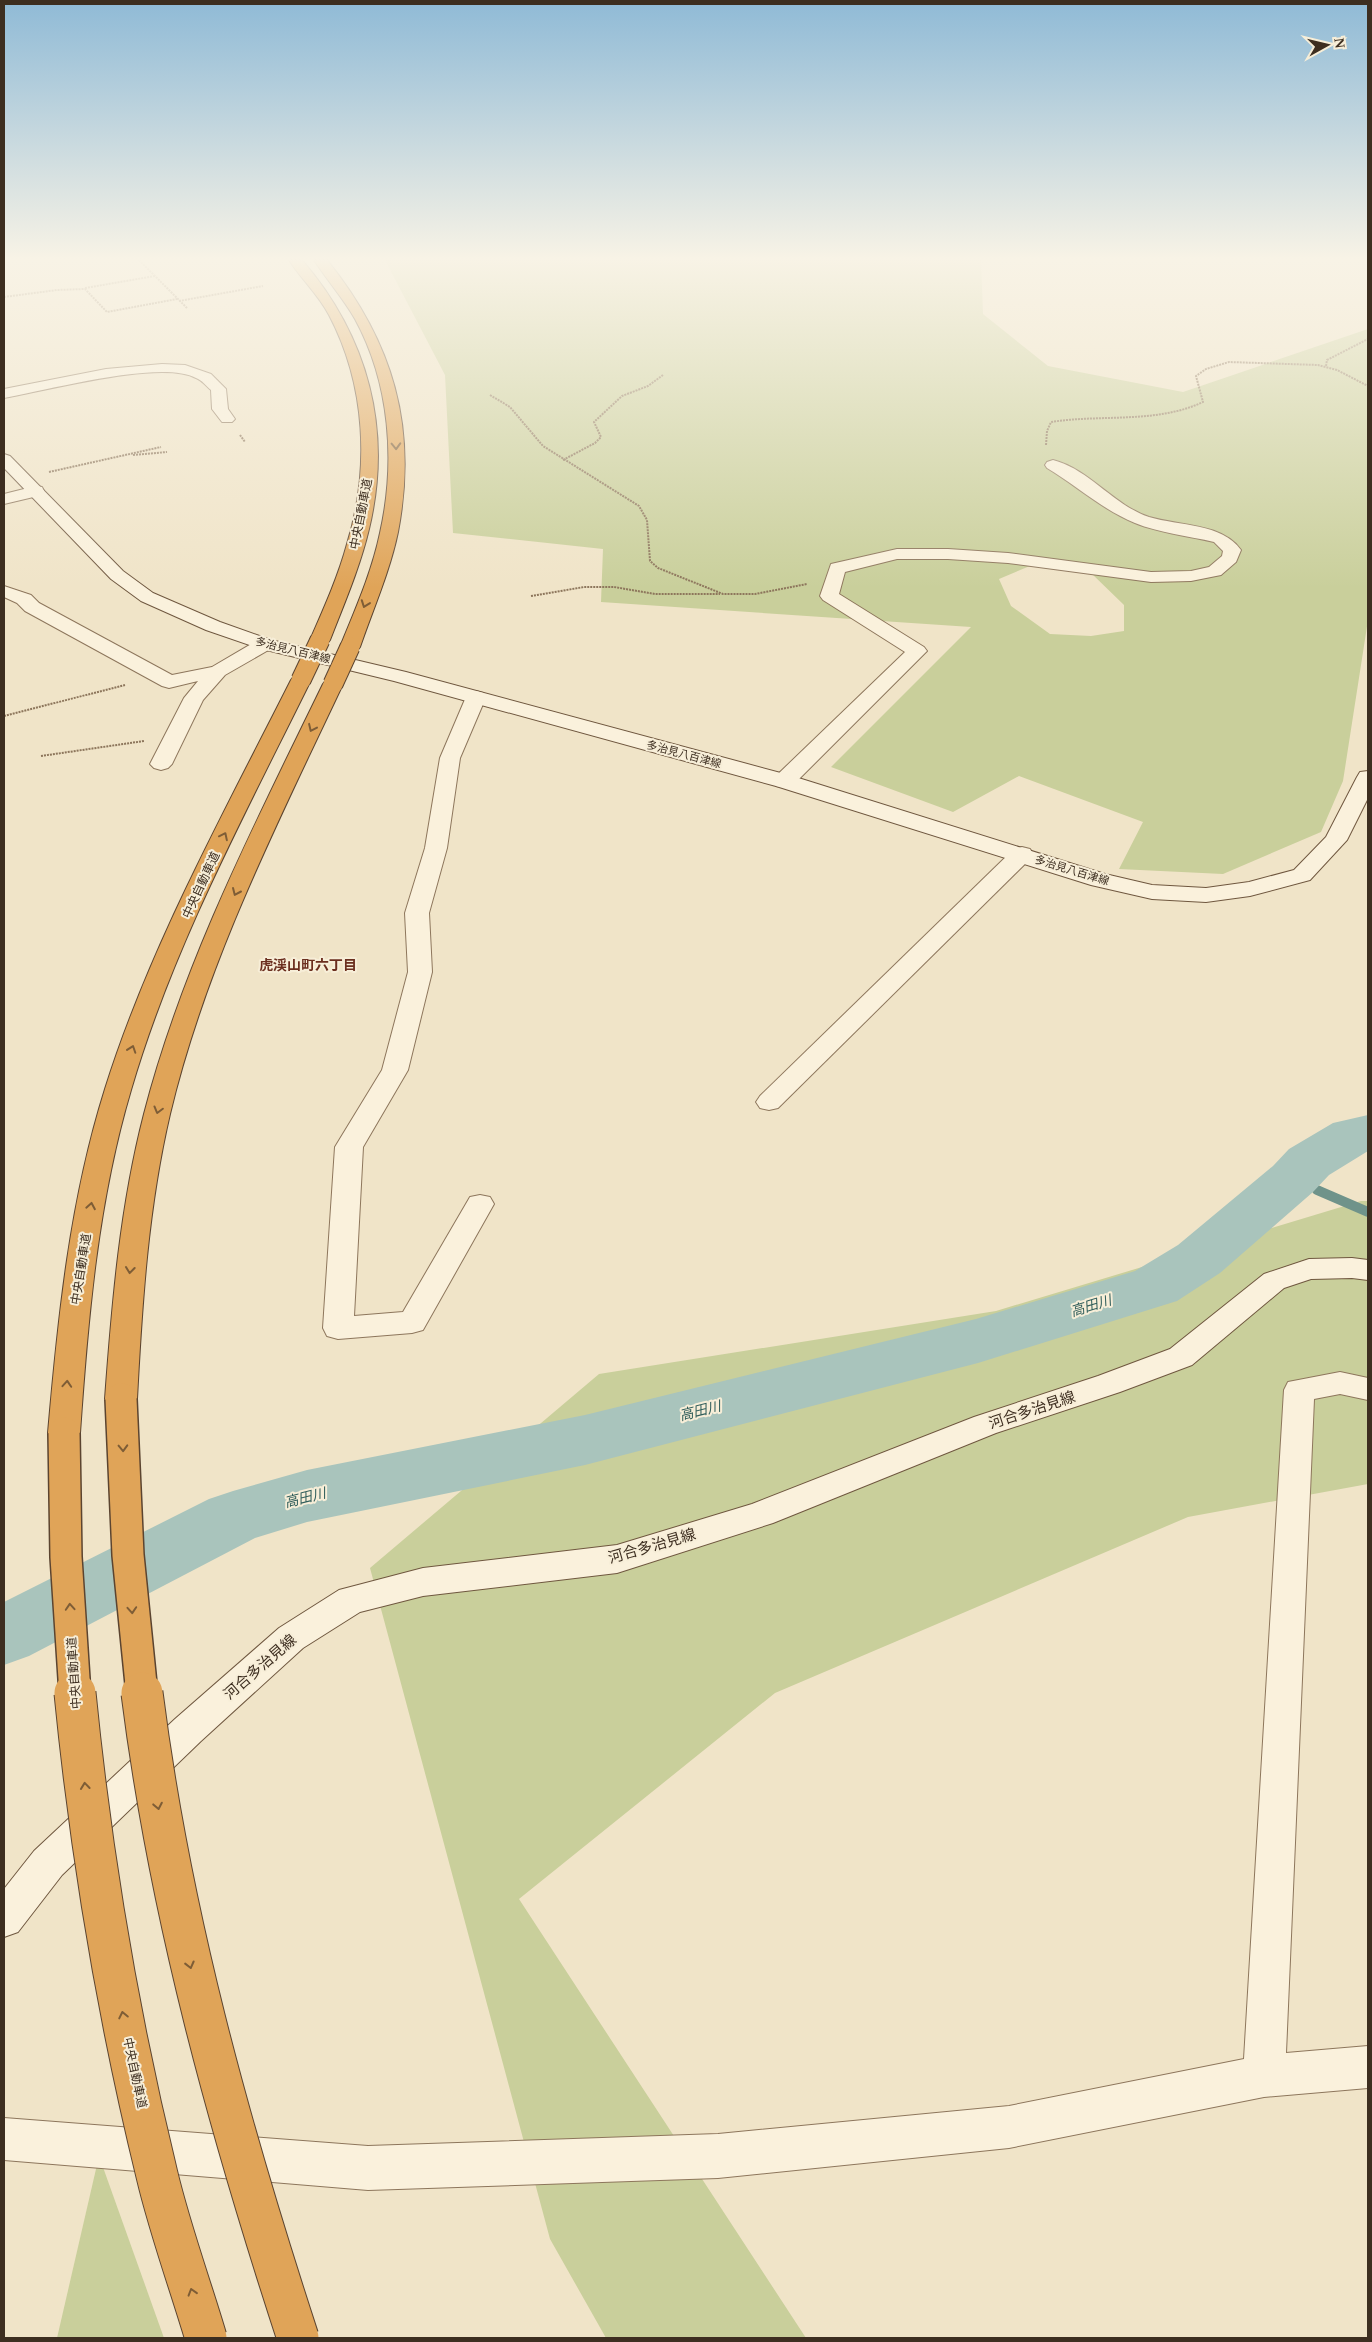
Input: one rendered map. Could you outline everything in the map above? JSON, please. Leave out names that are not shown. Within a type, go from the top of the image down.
[{"type":"highway","name":"中央自動車道","points":[[206,2338],[157,2176],[121,2007],[92,1845],[75,1694],[66,1557],[64,1433],[70,1340],[98,1169],[118,1090],[144,1016],[173,944],[203,879],[320,640],[346,576],[356,543],[364,511],[369,475],[370,442],[367,410],[358,369]]},
{"type":"highway","points":[[298,2338],[226,2106],[184,1940],[155,1790],[135,1648],[125,1517],[122,1399],[127,1294],[139,1198],[157,1114],[178,1040],[204,968],[230,905],[350,647],[378,570],[389,533],[395,500],[397,470],[393,410],[383,369]]},
{"type":"street","points":[[4,394],[139,369]]},
{"type":"street","points":[[185,369],[201,374],[218,390],[220,409],[227,419]]},
{"type":"street","name":"多治見八百津線","points":[[4,459],[117,575],[147,597],[204,623],[265,644],[399,676],[784,780],[1100,880],[1152,892],[1206,895],[1250,890],[1302,875],[1336,840],[1368,777]]},
{"type":"street","points":[[784,780],[917,651],[829,596],[838,568],[897,554],[948,554],[1008,558],[1150,577],[1190,576],[1215,571],[1230,558],[1232,550],[1220,538],[1142,520],[1109,504],[1076,478],[1053,466]]},
{"type":"street","points":[[4,499],[29,485]]},
{"type":"street","points":[[4,591],[24,599],[32,607],[169,682],[218,671],[265,644]]},
{"type":"street","points":[[161,764],[194,698],[218,671]]},
{"type":"street","points":[[476,697],[450,758],[436,848],[417,914],[420,972],[395,1070],[349,1147],[338,1328],[412,1322],[480,1204]]},
{"type":"street","points":[[769,1102],[1022,854]]},
{"type":"street","name":"河合多治見線","points":[[4,1919],[48,1863],[188,1730],[291,1638],[351,1600],[423,1582],[617,1559],[761,1514],[985,1425],[1109,1384],[1182,1357],[1274,1281],[1309,1269],[1352,1268],[1368,1270]]},
{"type":"street","points":[[1264,2076],[1299,1390],[1340,1383],[1368,1390]]},
{"type":"street","points":[[4,2139],[368,2168],[718,2156],[1009,2127],[1264,2076],[1368,2068]]},
{"type":"path","points":[[1053,466],[1045,455],[1051,422],[1068,418],[1156,414],[1195,408],[1204,402],[1202,389],[1196,383],[1196,376],[1205,369]]},
{"type":"path","points":[[1335,369],[1368,386]]},
{"type":"path","points":[[563,460],[595,443],[601,437],[594,422],[622,396],[648,386],[663,375]]},
{"type":"path","points":[[490,395],[510,407],[543,446],[639,506],[647,520],[650,561],[658,568],[723,594]]},
{"type":"path","points":[[29,485],[117,457],[160,447]]},
{"type":"path","points":[[117,457],[167,452]]},
{"type":"path","points":[[531,596],[584,587],[614,587],[655,594],[754,596],[811,583],[832,586]]},
{"type":"path","points":[[4,716],[92,692],[163,678]]},
{"type":"path","points":[[41,756],[175,736]]},
{"type":"green space","points":[[442,369],[1065,369],[1183,392],[1250,369],[1368,369],[1368,620],[1343,781],[1321,832],[1223,874],[1119,869],[1143,822],[1019,776],[953,812],[831,767],[971,627],[601,602],[603,549],[453,533],[445,375]],"holes":[[[1037,563],[1090,572],[1124,605],[1124,631],[1091,636],[1050,634],[1011,606],[999,579]]]},
{"type":"green space","points":[[1361,1201],[1368,1201],[1368,1484],[1188,1517],[775,1693],[519,1899],[806,2338],[606,2338],[550,2239],[370,1568],[599,1374],[996,1311]]},
{"type":"green space","points":[[99,2156],[164,2338],[57,2338]]},
{"type":"waterway","name":"高田川","points":[[4,1635],[233,1518],[307,1496],[585,1440],[978,1341],[1156,1286],[1199,1259],[1293,1179],[1309,1162],[1352,1136],[1368,1133]]},
{"type":"waterway","points":[[1293,1179],[1320,1191]]},
{"type":"waterway","points":[[1317,1190],[1368,1212]]},
{"type":"district","name":"虎渓山町六丁目","points":[[308,965]]}]
